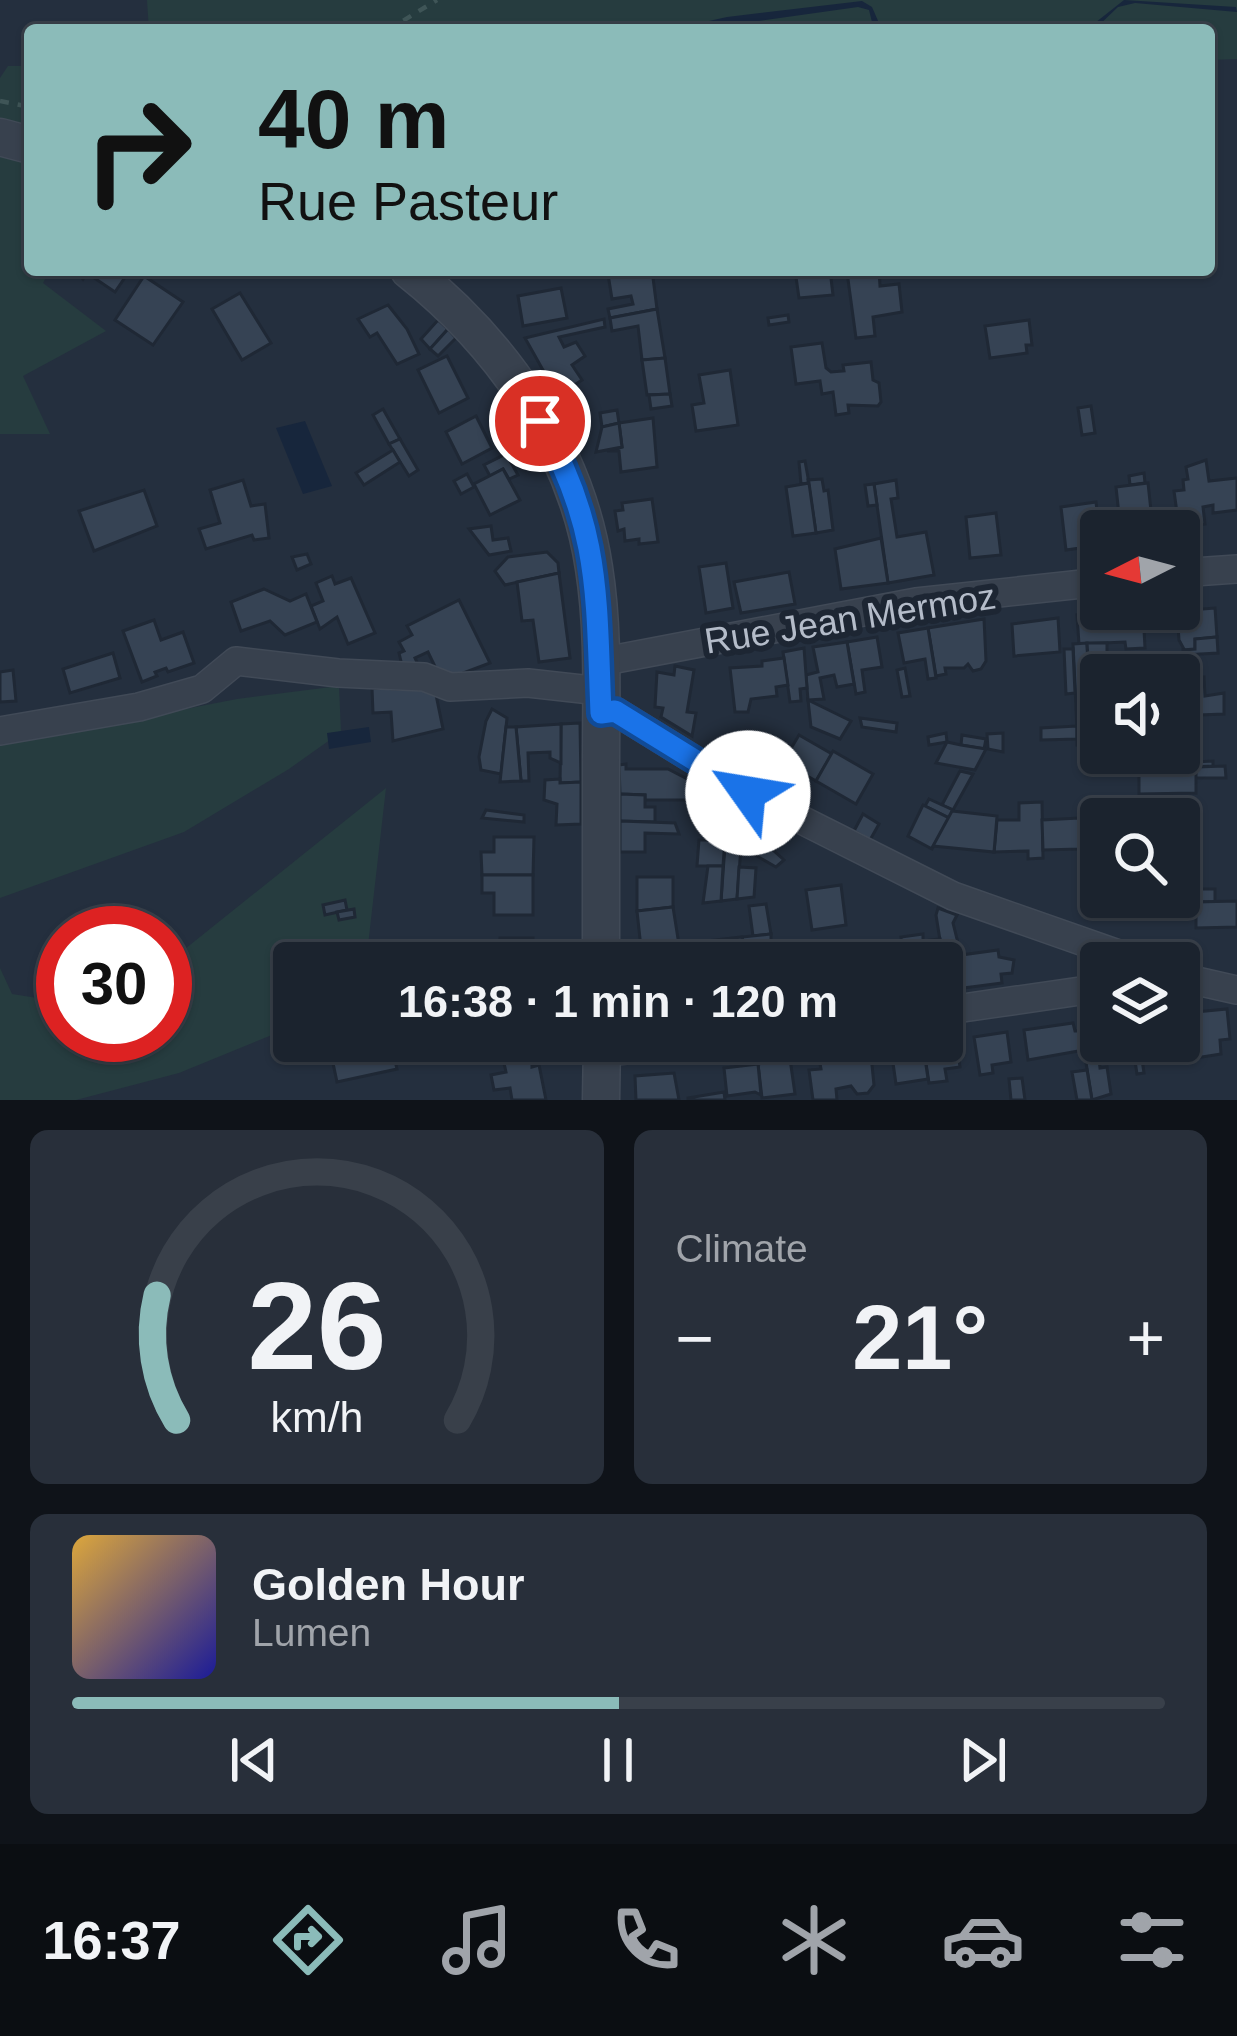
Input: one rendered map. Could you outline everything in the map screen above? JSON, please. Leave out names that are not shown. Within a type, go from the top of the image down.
[{"type":"street","points":[[417,276],[453,305],[526,396],[560,458],[592,554],[600,613],[602,942]]},
{"type":"street","points":[[1200,571],[1237,568]]},
{"type":"street","name":"Rue Jean Mermoz","points":[[600,689],[916,602],[1080,584]]},
{"type":"street","points":[[0,730],[139,706],[202,689],[236,661],[424,677],[450,687],[528,683],[600,689]]},
{"type":"street","points":[[600,689],[615,711],[748,793],[953,896],[1084,942]]},
{"type":"street","points":[[1200,982],[1237,990]]},
{"type":"street","points":[[963,1008],[1080,991]]},
{"type":"street","points":[[602,1062],[602,1100]]},
{"type":"path","points":[[398,24],[437,0]]},
{"type":"green space","points":[[147,0],[1237,0],[1237,59],[1215,60],[1215,24],[149,24]]},
{"type":"green space","points":[[8,66],[24,66],[24,276],[47,276],[43,283],[106,331],[23,376],[50,434],[0,434],[0,78]]},
{"type":"green space","points":[[339,686],[341,732],[289,769],[184,832],[0,898],[0,745],[237,699]]},
{"type":"green space","points":[[386,788],[368,942],[273,942],[273,1035],[179,1073],[76,1100],[0,1100],[0,968],[12,994],[36,998],[36,1062],[192,1062],[192,943]]},
{"type":"water","points":[[1124,0],[1236,7],[1237,12],[1135,3],[1118,7],[1100,24],[1094,24]]},
{"type":"water","points":[[862,1],[872,7],[879,24],[872,24],[869,10],[858,7],[738,24],[704,24],[727,17]]},
{"type":"water","points":[[305,421],[332,486],[303,494],[276,428]]},
{"type":"water","points":[[369,727],[371,742],[329,749],[327,733]]},
{"type":"building","points":[[91,276],[126,276],[115,292]]},
{"type":"building","points":[[144,276],[183,302],[153,345],[115,320]]},
{"type":"building","points":[[608,276],[653,276],[657,309],[610,318],[608,309],[633,304],[631,296],[612,299]]},
{"type":"building","points":[[796,276],[831,276],[833,295],[799,298]]},
{"type":"building","points":[[848,276],[879,276],[880,286],[899,284],[902,312],[873,317],[875,336],[856,338]]},
{"type":"building","points":[[561,288],[567,318],[523,326],[518,296]]},
{"type":"building","points":[[240,293],[271,343],[242,360],[212,309]]},
{"type":"building","points":[[388,305],[419,354],[397,364],[377,333],[370,337],[358,319]]},
{"type":"building","points":[[657,309],[665,358],[642,360],[638,326],[612,331],[610,318]]},
{"type":"building","points":[[788,315],[789,322],[769,325],[768,318]]},
{"type":"building","points":[[604,319],[605,327],[559,337],[564,347],[576,342],[585,356],[572,365],[582,380],[562,393],[552,377],[548,379],[525,338]]},
{"type":"building","points":[[438,320],[448,329],[430,349],[421,339]]},
{"type":"building","points":[[1029,320],[1032,345],[1026,345],[1027,353],[990,358],[985,326]]},
{"type":"building","points":[[448,329],[456,338],[438,356],[430,349]]},
{"type":"building","points":[[822,343],[831,372],[844,371],[843,365],[871,362],[873,380],[879,383],[878,406],[848,405],[849,413],[836,415],[833,392],[822,394],[820,381],[796,384],[791,347]]},
{"type":"building","points":[[447,356],[468,398],[439,413],[418,370]]},
{"type":"building","points":[[665,358],[670,394],[647,395],[642,360]]},
{"type":"building","points":[[730,370],[738,425],[696,431],[692,405],[704,403],[699,375]]},
{"type":"building","points":[[670,394],[672,406],[651,409],[649,395]]},
{"type":"building","points":[[1091,406],[1095,433],[1082,435],[1078,408]]},
{"type":"building","points":[[383,409],[400,439],[389,444],[373,415]]},
{"type":"building","points":[[617,410],[619,423],[602,427],[600,413]]},
{"type":"building","points":[[476,416],[492,448],[462,464],[446,432]]},
{"type":"building","points":[[653,418],[657,467],[621,472],[619,451],[607,451],[622,447],[619,423]]},
{"type":"building","points":[[619,423],[622,447],[596,452],[602,427]]},
{"type":"building","points":[[400,439],[418,470],[409,476],[389,444]]},
{"type":"building","points":[[393,450],[400,462],[364,485],[356,473]]},
{"type":"building","points":[[506,454],[518,475],[509,479],[503,469],[490,476],[484,465]]},
{"type":"building","points":[[1206,460],[1209,481],[1237,478],[1237,510],[1213,513],[1213,505],[1203,507],[1205,524],[1200,525],[1200,510],[1177,510],[1174,491],[1184,490],[1186,467]]},
{"type":"building","points":[[805,461],[809,483],[801,484],[799,462]]},
{"type":"building","points":[[503,469],[520,500],[490,515],[474,484]]},
{"type":"building","points":[[1144,473],[1145,483],[1130,485],[1129,476]]},
{"type":"building","points":[[467,474],[474,487],[461,494],[454,481]]},
{"type":"building","points":[[822,479],[833,530],[816,533],[808,480]]},
{"type":"building","points":[[243,480],[251,506],[265,504],[269,538],[254,540],[252,535],[206,549],[199,529],[220,523],[210,490]]},
{"type":"building","points":[[896,480],[898,498],[891,499],[897,537],[926,532],[934,575],[888,583],[874,484]]},
{"type":"building","points":[[809,483],[816,533],[793,536],[786,487]]},
{"type":"building","points":[[1148,483],[1151,510],[1118,510],[1116,487]]},
{"type":"building","points":[[874,484],[877,505],[868,506],[865,485]]},
{"type":"building","points":[[144,490],[157,526],[94,551],[79,511]]},
{"type":"building","points":[[652,499],[658,542],[625,541],[615,511],[623,510],[622,503]]},
{"type":"building","points":[[1096,502],[1097,510],[1080,510],[1080,548],[1066,550],[1061,507]]},
{"type":"building","points":[[996,513],[1001,555],[970,558],[966,517]]},
{"type":"building","points":[[491,526],[493,540],[508,538],[511,551],[489,555],[469,529]]},
{"type":"building","points":[[881,538],[888,583],[841,589],[835,549]]},
{"type":"building","points":[[547,552],[558,563],[559,573],[505,585],[495,571],[508,557]]},
{"type":"building","points":[[307,554],[311,564],[297,570],[292,557]]},
{"type":"building","points":[[726,563],[733,608],[706,613],[699,567]]},
{"type":"building","points":[[789,572],[795,604],[741,613],[734,582]]},
{"type":"building","points":[[559,573],[570,658],[539,662],[533,620],[522,621],[517,582]]},
{"type":"building","points":[[332,576],[335,584],[351,578],[375,633],[348,644],[337,617],[320,629],[311,606],[323,601],[316,583]]},
{"type":"building","points":[[264,589],[290,601],[306,594],[317,622],[285,635],[270,621],[241,631],[231,602]]},
{"type":"building","points":[[459,600],[490,663],[442,681],[428,652],[415,658],[422,673],[404,674],[399,642],[412,635],[407,626]]},
{"type":"building","points":[[1215,608],[1217,637],[1195,639],[1195,649],[1185,651],[1178,630],[1200,630],[1200,609]]},
{"type":"building","points":[[1077,615],[1080,630],[1144,630],[1145,648],[1126,649],[1125,642],[1079,644]]},
{"type":"building","points":[[1058,618],[1060,652],[1014,656],[1012,624]]},
{"type":"building","points":[[984,619],[986,661],[981,669],[973,671],[968,664],[945,668],[946,674],[936,676],[928,628]]},
{"type":"building","points":[[154,620],[161,640],[183,632],[194,663],[155,672],[157,676],[142,682],[123,631]]},
{"type":"building","points":[[928,628],[936,678],[928,679],[925,659],[904,663],[898,633]]},
{"type":"building","points":[[877,637],[882,667],[862,670],[865,692],[856,694],[847,642]]},
{"type":"building","points":[[1217,637],[1218,653],[1183,654],[1183,650],[1195,649],[1195,639]]},
{"type":"building","points":[[847,642],[854,684],[837,687],[834,675],[820,678],[824,699],[808,700],[806,675],[818,672],[813,647]]},
{"type":"building","points":[[1087,643],[1087,654],[1080,654],[1080,728],[1077,728],[1073,644]]},
{"type":"building","points":[[1087,643],[1107,643],[1107,654],[1088,654]]},
{"type":"building","points":[[804,648],[807,688],[800,689],[801,701],[790,702],[783,652]]},
{"type":"building","points":[[1064,649],[1073,649],[1075,693],[1066,694]]},
{"type":"building","points":[[113,653],[120,678],[70,693],[63,669]]},
{"type":"building","points":[[784,658],[788,685],[776,687],[777,696],[751,699],[748,712],[735,712],[730,668],[762,666],[762,661]]},
{"type":"building","points":[[675,666],[694,670],[687,712],[696,713],[692,736],[661,717],[663,708],[655,707],[657,672],[674,675]]},
{"type":"building","points":[[905,668],[910,696],[902,697],[897,670]]},
{"type":"building","points":[[13,670],[16,701],[0,702],[0,672]]},
{"type":"building","points":[[1200,677],[1204,677],[1205,696],[1224,693],[1224,714],[1200,715]]},
{"type":"building","points":[[372,688],[435,690],[443,729],[393,741],[391,712],[373,713]]},
{"type":"building","points":[[808,700],[851,721],[840,739],[811,727]]},
{"type":"building","points":[[492,709],[507,718],[501,774],[481,770],[479,757]]},
{"type":"building","points":[[860,718],[897,723],[896,732],[862,727]]},
{"type":"building","points":[[580,723],[581,782],[560,783],[561,724]]},
{"type":"building","points":[[561,724],[561,763],[550,758],[550,752],[528,753],[529,781],[521,781],[516,727]]},
{"type":"building","points":[[1077,726],[1077,739],[1041,740],[1041,728]]},
{"type":"building","points":[[506,727],[516,727],[521,781],[500,782]]},
{"type":"building","points":[[946,733],[947,742],[929,745],[928,737]]},
{"type":"building","points":[[1003,733],[1003,752],[988,749],[987,734]]},
{"type":"building","points":[[799,735],[832,754],[816,781],[783,762]]},
{"type":"building","points":[[962,735],[986,739],[984,749],[961,745]]},
{"type":"building","points":[[947,742],[986,749],[975,770],[936,763]]},
{"type":"building","points":[[756,744],[773,752],[767,763],[751,755]]},
{"type":"building","points":[[833,751],[873,774],[856,804],[816,781]]},
{"type":"building","points":[[746,752],[767,763],[760,776],[739,765]]},
{"type":"building","points":[[626,764],[626,769],[668,769],[695,783],[690,800],[645,800],[645,795],[620,794],[619,765]]},
{"type":"building","points":[[1225,766],[1226,778],[1195,778],[1200,767]]},
{"type":"building","points":[[960,771],[973,774],[953,810],[942,805]]},
{"type":"building","points":[[1139,774],[1196,774],[1196,793],[1139,794]]},
{"type":"building","points":[[560,779],[560,783],[581,782],[581,824],[556,825],[557,804],[544,800],[545,780]]},
{"type":"building","points":[[620,794],[645,795],[645,807],[655,807],[655,822],[620,821]]},
{"type":"building","points":[[929,799],[953,810],[949,818],[925,806]]},
{"type":"building","points":[[1042,802],[1043,858],[1028,859],[1028,851],[994,852],[997,820],[1019,820],[1019,803]]},
{"type":"building","points":[[712,804],[728,804],[726,825],[705,824]]},
{"type":"building","points":[[728,804],[783,835],[774,851],[784,860],[776,867],[741,847],[737,899],[721,901]]},
{"type":"building","points":[[923,805],[949,818],[932,849],[908,836]]},
{"type":"building","points":[[486,810],[524,815],[524,822],[482,818]]},
{"type":"building","points":[[952,811],[997,816],[994,852],[933,846]]},
{"type":"building","points":[[863,814],[879,824],[870,840],[854,831]]},
{"type":"building","points":[[1079,818],[1080,849],[1043,850],[1042,820]]},
{"type":"building","points":[[620,821],[675,823],[679,834],[645,833],[645,852],[620,852]]},
{"type":"building","points":[[712,825],[726,825],[723,866],[697,866],[699,840],[711,840]]},
{"type":"building","points":[[494,837],[534,837],[533,875],[482,875],[481,852],[494,852]]},
{"type":"building","points":[[708,866],[723,866],[721,901],[703,903]]},
{"type":"building","points":[[739,867],[756,868],[754,897],[737,899]]},
{"type":"building","points":[[482,875],[533,875],[533,915],[494,915],[494,893],[482,893]]},
{"type":"building","points":[[637,877],[673,877],[673,907],[637,911]]},
{"type":"building","points":[[841,885],[846,925],[812,930],[806,890]]},
{"type":"building","points":[[1200,889],[1215,889],[1215,902],[1200,902]]},
{"type":"building","points":[[345,900],[347,910],[325,915],[323,905]]},
{"type":"building","points":[[1237,901],[1237,927],[1196,928],[1200,902]]},
{"type":"building","points":[[766,904],[771,934],[753,936],[749,906]]},
{"type":"building","points":[[673,907],[679,942],[640,942],[637,911]]},
{"type":"building","points":[[938,908],[957,915],[953,923],[958,942],[940,942]]},
{"type":"building","points":[[354,909],[355,917],[339,920],[337,912]]},
{"type":"building","points":[[771,934],[771,942],[743,942],[742,937]]},
{"type":"building","points":[[923,934],[923,941],[940,942],[902,942],[901,937]]},
{"type":"building","points":[[742,937],[743,942],[706,942]]},
{"type":"building","points":[[500,938],[533,938],[533,942],[500,942]]},
{"type":"building","points":[[998,950],[999,957],[1014,960],[1012,973],[1001,974],[1002,983],[963,988],[963,955]]},
{"type":"building","points":[[1227,1009],[1230,1039],[1220,1040],[1221,1054],[1200,1057],[1200,1012]]},
{"type":"building","points":[[1073,1023],[1075,1031],[1080,1031],[1080,1051],[1028,1060],[1024,1030]]},
{"type":"building","points":[[1007,1032],[1011,1062],[992,1065],[993,1073],[980,1075],[974,1037]]},
{"type":"building","points":[[395,1062],[397,1069],[337,1082],[333,1063]]},
{"type":"building","points":[[790,1062],[795,1094],[762,1098],[758,1064]]},
{"type":"building","points":[[820,1062],[872,1062],[874,1085],[868,1093],[857,1094],[851,1086],[836,1089],[837,1100],[813,1100],[809,1070],[821,1069]]},
{"type":"building","points":[[893,1062],[926,1062],[928,1079],[896,1084]]},
{"type":"building","points":[[926,1062],[959,1062],[960,1067],[945,1069],[947,1081],[929,1083]]},
{"type":"building","points":[[1086,1062],[1099,1062],[1100,1068],[1107,1067],[1111,1094],[1092,1100]]},
{"type":"building","points":[[504,1063],[539,1065],[546,1100],[512,1100],[510,1088],[494,1090],[491,1075],[506,1072]]},
{"type":"building","points":[[758,1064],[761,1095],[727,1096],[724,1068]]},
{"type":"building","points":[[1087,1070],[1092,1100],[1077,1100],[1072,1072]]},
{"type":"building","points":[[674,1073],[679,1100],[636,1100],[635,1076]]},
{"type":"building","points":[[1022,1078],[1025,1100],[1011,1100],[1009,1079]]},
{"type":"building","points":[[724,1092],[725,1100],[688,1100],[688,1098]]},
{"type":"route","points":[[540,421],[576,497],[595,568],[601,713],[615,711],[748,793]]}]
